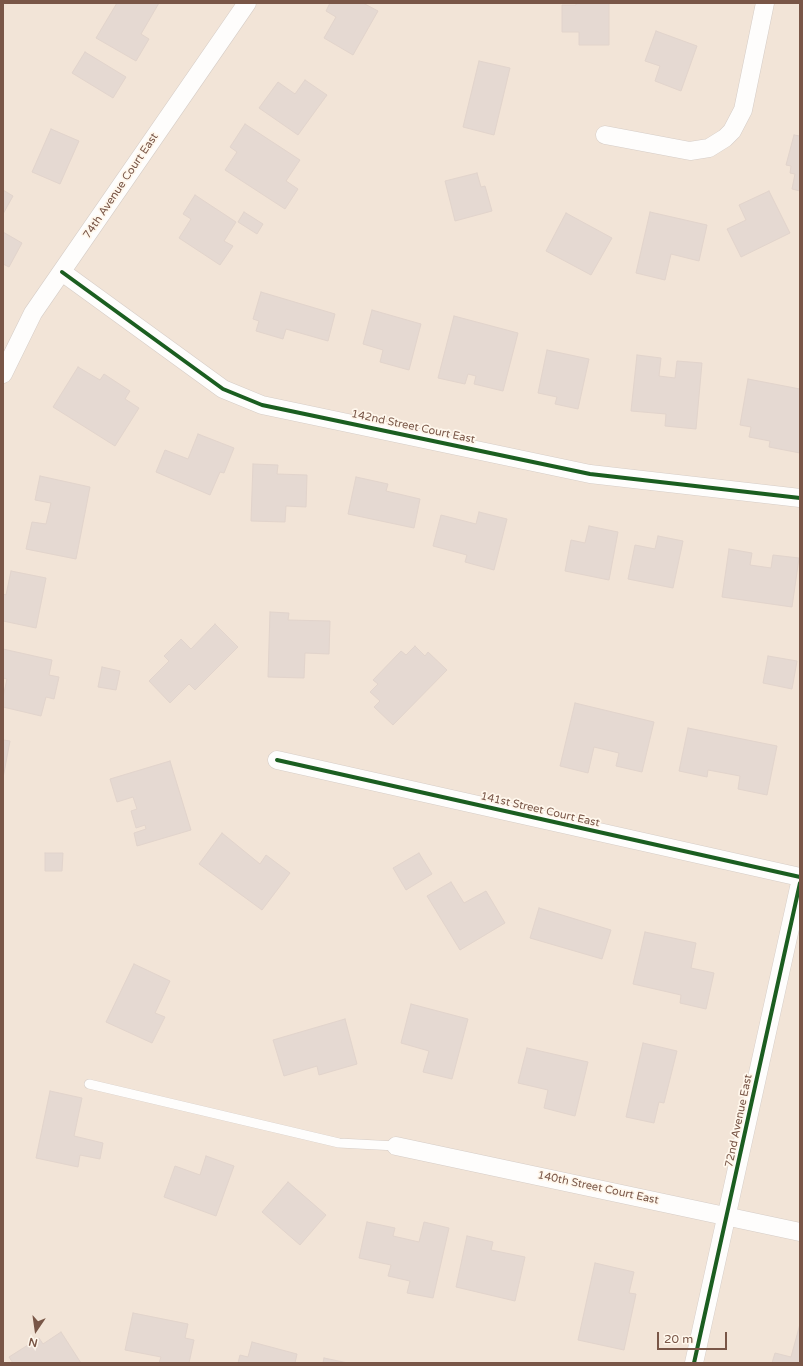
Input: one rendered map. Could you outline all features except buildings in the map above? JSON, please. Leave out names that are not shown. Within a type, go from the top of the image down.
[{"type":"street","name":"74th Avenue Court East","points":[[3,374],[33,313],[247,3]]},
{"type":"street","points":[[605,135],[690,151],[709,148],[725,138],[732,131],[743,110],[765,3]]},
{"type":"street","name":"142nd Street Court East","points":[[62,272],[223,389],[262,404],[590,474],[800,498]]},
{"type":"street","name":"141st Street Court East","points":[[277,760],[800,877]]},
{"type":"street","name":"72nd Avenue East","points":[[694,1363],[800,883]]},
{"type":"street","name":"140th Street Court East","points":[[396,1146],[800,1232]]},
{"type":"lane","points":[[89,1084],[338,1143],[396,1146]]},
{"type":"shaded area","points":[[3,3],[800,3],[800,1363],[3,1363]]},
{"type":"cycle path","points":[[62,272],[223,389],[262,405],[590,474],[800,498]]},
{"type":"cycle path","points":[[277,760],[800,877]]},
{"type":"cycle path","points":[[694,1363],[800,883]]}]
